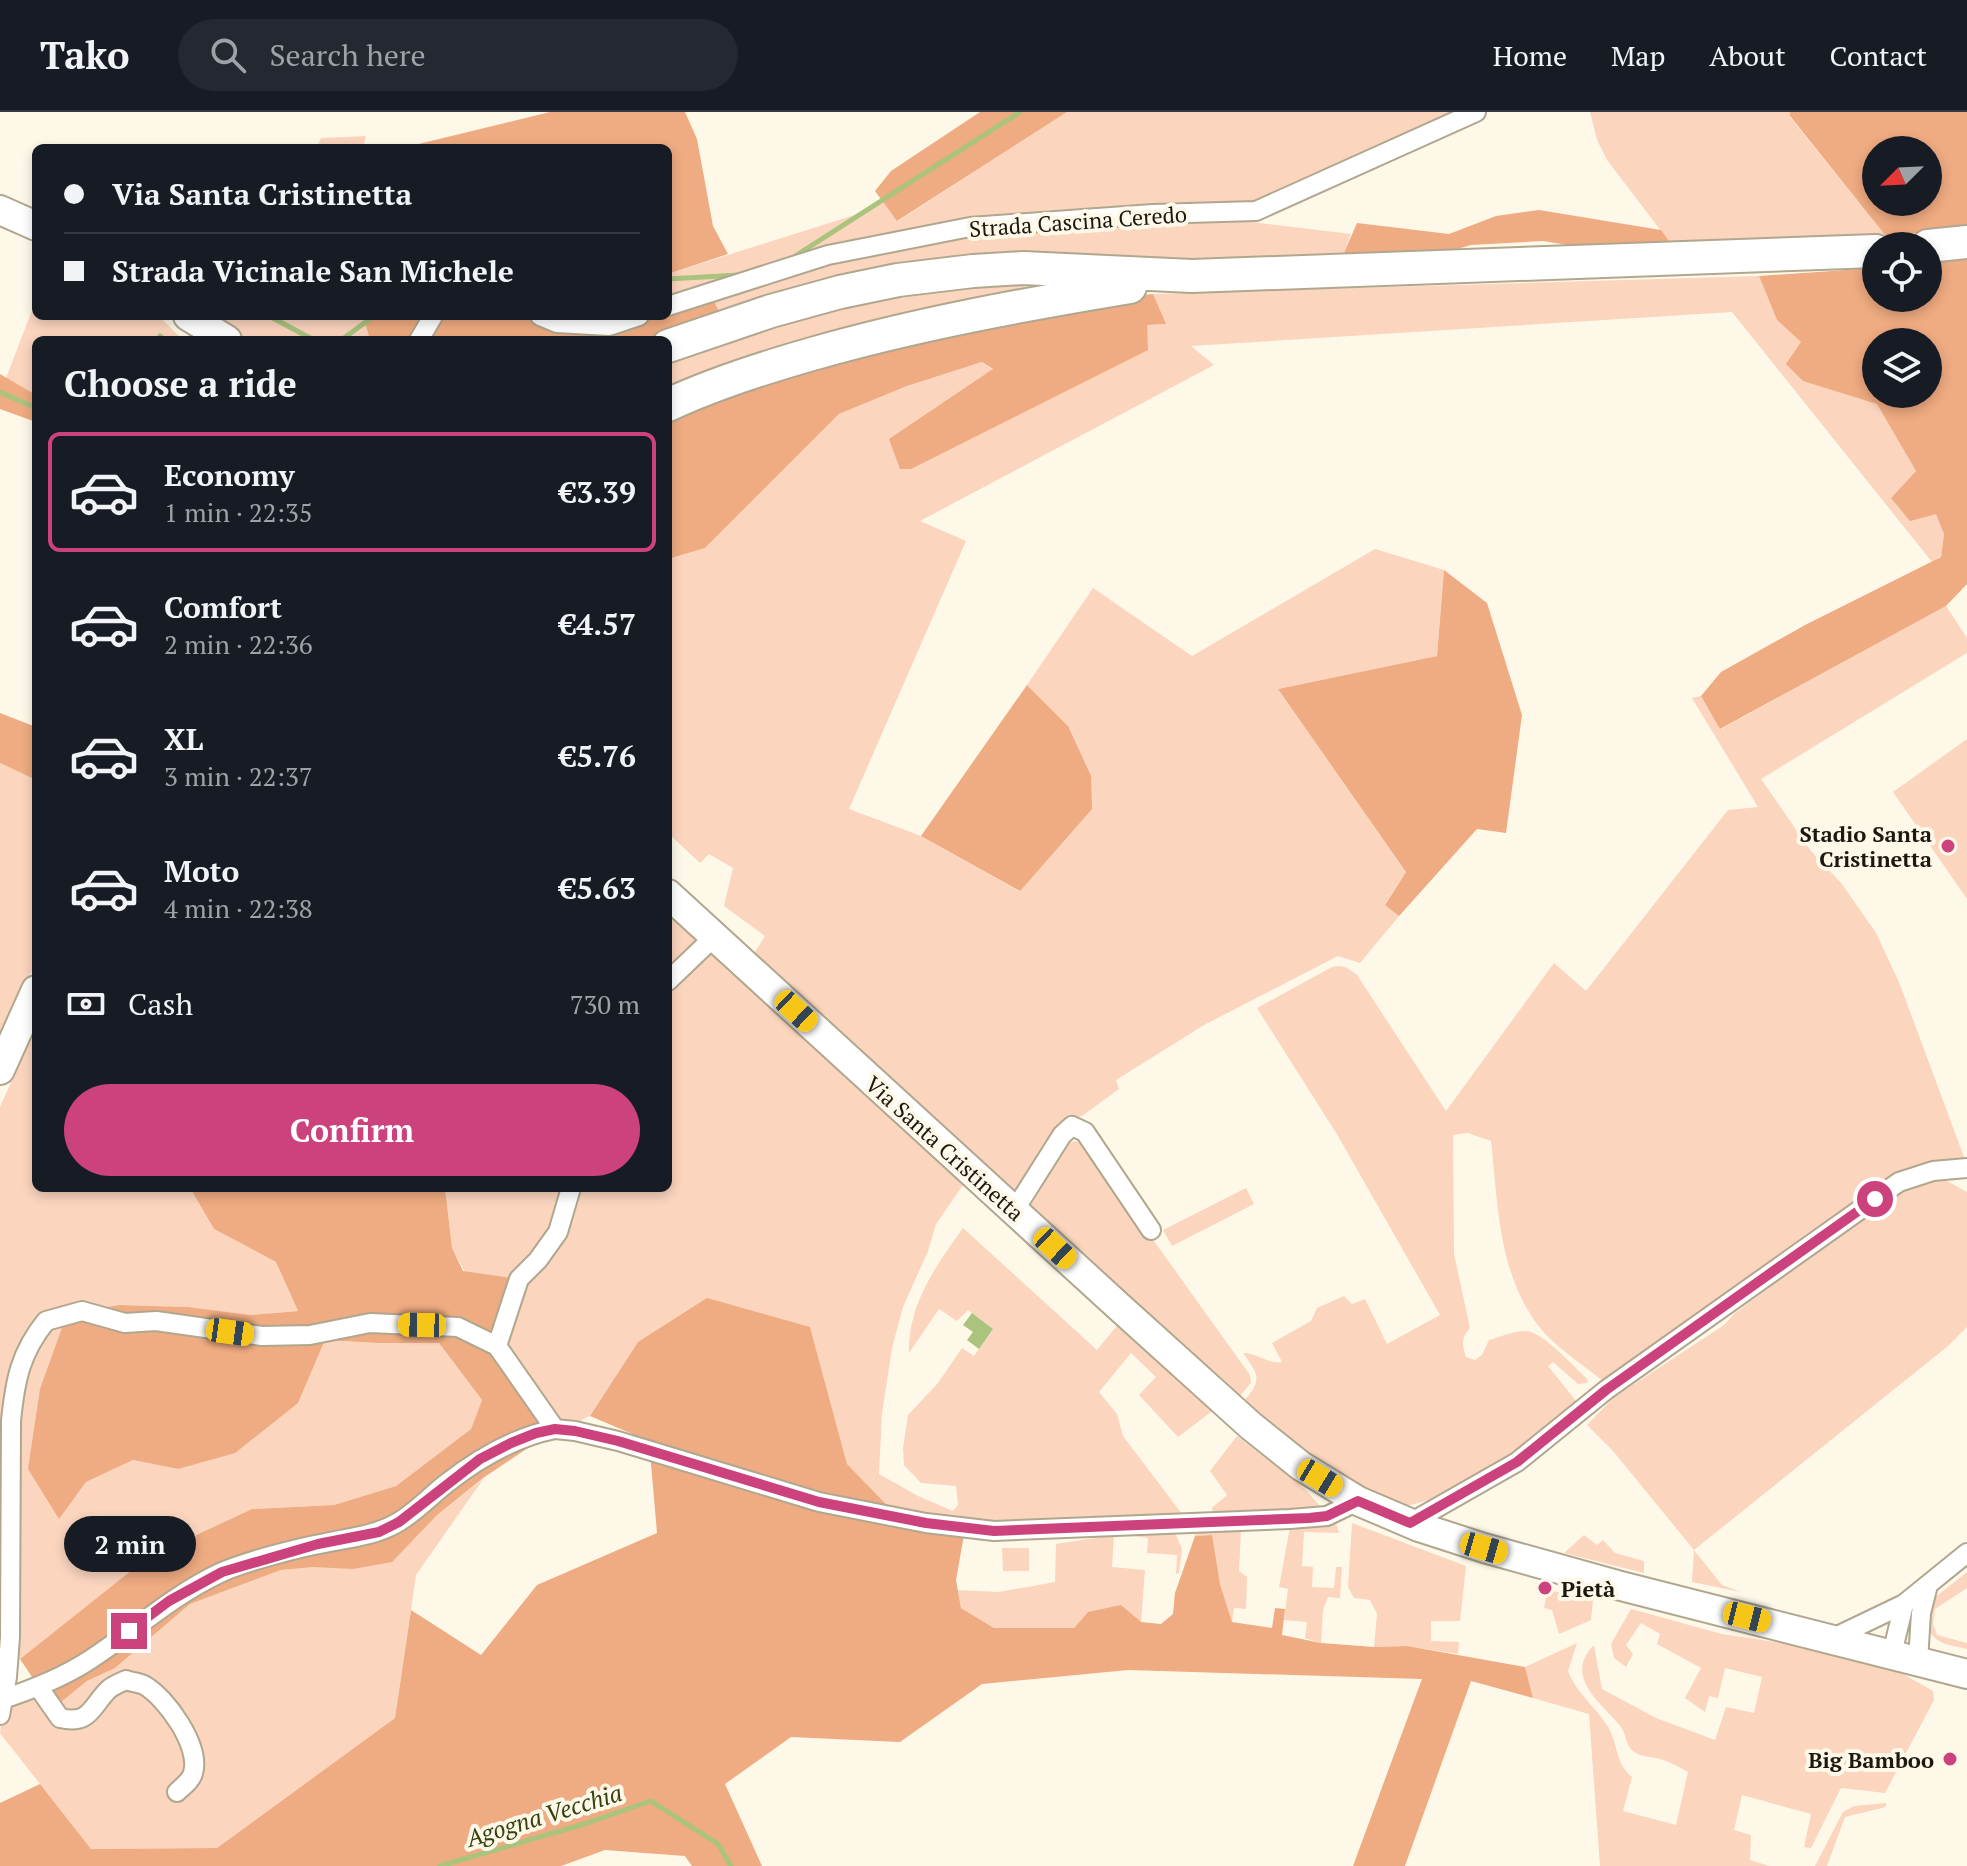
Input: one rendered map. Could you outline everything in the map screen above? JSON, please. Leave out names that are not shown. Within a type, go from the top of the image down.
[{"type":"highway","points":[[1942,245],[1967,242]]},
{"type":"highway","points":[[672,345],[771,311],[840,292],[913,278],[1023,268],[1192,276],[1862,252]]},
{"type":"highway","points":[[672,403],[751,372],[878,335],[979,312],[1192,276]]},
{"type":"main road","points":[[0,210],[32,224]]},
{"type":"main road","points":[[173,320],[189,336]]},
{"type":"main road","points":[[194,320],[220,336]]},
{"type":"main road","name":"Via Santa Cristinetta","points":[[672,898],[1251,1426],[1301,1466],[1358,1501],[1410,1523],[1484,1548],[1967,1674]]},
{"type":"main road","points":[[0,1070],[32,999]]},
{"type":"street","name":"Strada Cascina Ceredo","points":[[672,305],[828,255],[970,227],[1153,214],[1256,211],[1476,112]]},
{"type":"street","points":[[550,320],[609,326],[627,320]]},
{"type":"street","points":[[672,977],[714,937]]},
{"type":"street","points":[[1014,1211],[1062,1135],[1072,1126],[1085,1132],[1151,1230]]},
{"type":"street","points":[[1410,1523],[1517,1462],[1606,1390],[1899,1182],[1933,1171],[1967,1168]]},
{"type":"street","points":[[497,1346],[519,1279],[538,1260],[558,1232],[570,1192]]},
{"type":"street","points":[[1,1705],[10,1637],[11,1421],[14,1389],[22,1358],[46,1321],[82,1311],[125,1323],[156,1321],[262,1336],[310,1335],[370,1323],[458,1327],[497,1346],[555,1429]]},
{"type":"street","points":[[1,1705],[88,1661],[169,1601],[222,1572],[318,1544],[379,1532],[399,1522],[480,1459],[511,1443],[555,1429],[618,1441],[819,1502],[926,1523],[994,1531],[1327,1516],[1358,1501]]},
{"type":"street","points":[[1831,1639],[1904,1604],[1967,1553]]},
{"type":"street","points":[[1905,1658],[1928,1585]]},
{"type":"street","points":[[1904,1604],[1905,1658]]},
{"type":"street","points":[[39,1688],[60,1718],[72,1721],[91,1714],[110,1687],[126,1680],[144,1685],[159,1698],[189,1737],[196,1758],[192,1777],[177,1792]]},
{"type":"shaded area","points":[[550,112],[685,112],[697,139],[713,226],[728,254],[672,273],[672,144],[418,144]]},
{"type":"shaded area","points":[[980,112],[1067,112],[897,221],[875,191],[891,171]]},
{"type":"shaded area","points":[[1067,112],[1467,112],[1256,204],[1050,210],[932,226],[815,251],[672,296],[672,273],[867,211],[882,201],[898,221]]},
{"type":"shaded area","points":[[1590,112],[1790,112],[1790,117],[1862,206],[1862,216],[1870,216],[1883,232],[1862,232],[1862,236],[1671,244],[1607,160],[1597,140]]},
{"type":"shaded area","points":[[1790,112],[1967,112],[1967,231],[1883,232],[1870,216],[1942,216],[1942,136],[1862,136],[1862,206],[1790,116]]},
{"type":"shaded area","points":[[366,136],[364,144],[319,144],[321,138]]},
{"type":"shaded area","points":[[1539,210],[1661,230],[1671,244],[1605,251],[1543,241],[1471,245],[1440,254],[1343,255],[1357,223],[1449,234],[1496,216]]},
{"type":"shaded area","points":[[1234,220],[1351,234],[1343,255],[1103,261],[722,320],[712,295],[825,262],[974,231],[1096,221]]},
{"type":"shaded area","points":[[1967,259],[1967,584],[1946,606],[1720,729],[1701,696],[1721,672],[1807,624],[1941,557],[1944,534],[1936,514],[1910,521],[1891,498],[1916,471],[1879,408],[1942,408],[1942,328],[1862,328],[1862,399],[1803,381],[1786,364],[1801,342],[1777,320],[1759,276],[1862,269],[1862,312],[1942,312],[1942,262]]},
{"type":"shaded area","points":[[1759,276],[1777,320],[1801,342],[1803,381],[1862,399],[1862,408],[1880,408],[1916,471],[1891,498],[1936,513],[1944,534],[1941,556],[1932,562],[1732,312],[1191,346],[1214,365],[920,521],[966,541],[849,809],[921,836],[1019,891],[1068,726],[1027,685],[1093,588],[1192,656],[1375,549],[1444,570],[1437,656],[1278,689],[1406,872],[1385,904],[1399,916],[1360,963],[1338,956],[1204,1025],[1116,1080],[1119,1089],[1082,1116],[1065,1123],[1014,1196],[752,957],[765,936],[724,906],[733,868],[709,854],[700,863],[672,837],[672,557],[705,548],[839,414],[907,386],[982,362],[993,370],[961,392],[1146,325],[1165,324],[1153,294]]},
{"type":"shaded area","points":[[1026,284],[1021,294],[672,398],[672,352],[921,286]]},
{"type":"shaded area","points":[[1153,294],[1166,324],[1147,325],[1148,350],[911,469],[900,469],[889,439],[993,369],[982,362],[907,386],[839,414],[705,548],[672,558],[672,412],[753,378],[1112,298]]},
{"type":"shaded area","points":[[712,295],[722,320],[671,336],[428,336],[440,320],[535,320],[560,329],[612,330],[641,320],[672,320],[672,309]]},
{"type":"shaded area","points":[[32,310],[32,320],[163,320],[179,336],[32,336],[32,393],[6,378]]},
{"type":"shaded area","points":[[215,320],[364,320],[369,336],[241,336]]},
{"type":"shaded area","points":[[364,320],[422,320],[412,336],[369,336]]},
{"type":"shaded area","points":[[0,374],[32,393],[32,421],[0,409]]},
{"type":"shaded area","points":[[1444,570],[1487,603],[1522,715],[1506,833],[1477,829],[1399,916],[1385,905],[1406,872],[1278,689],[1437,656]]},
{"type":"shaded area","points":[[1946,606],[1967,638],[1967,653],[1761,779],[1811,851],[1842,884],[1876,933],[1899,982],[1967,1165],[1930,1168],[1607,1384],[1552,1340],[1524,1304],[1514,1282],[1502,1236],[1491,1141],[1468,1133],[1453,1135],[1454,1254],[1470,1328],[1463,1342],[1466,1357],[1475,1360],[1482,1355],[1489,1340],[1518,1332],[1534,1333],[1588,1380],[1587,1383],[1578,1384],[1553,1362],[1548,1366],[1581,1407],[1525,1450],[1440,1497],[1407,1506],[1368,1490],[1294,1444],[1245,1400],[1256,1376],[1243,1353],[1282,1362],[1272,1343],[1311,1321],[1317,1308],[1344,1296],[1352,1304],[1365,1299],[1387,1344],[1440,1315],[1338,1136],[1257,1008],[1332,967],[1348,969],[1357,975],[1446,1111],[1554,963],[1586,991],[1728,810],[1758,807],[1692,698],[1701,696],[1721,729]]},
{"type":"shaded area","points":[[1027,685],[1068,726],[1091,776],[1092,809],[1020,891],[921,836]]},
{"type":"shaded area","points":[[0,713],[32,725],[32,778],[0,763]]},
{"type":"shaded area","name":"Stadio Santa Cristinetta","points":[[1967,739],[1967,899],[1893,792]]},
{"type":"shaded area","points":[[0,763],[32,778],[32,970],[0,1037]]},
{"type":"shaded area","points":[[672,915],[965,1182],[936,1224],[928,1251],[903,1307],[892,1348],[882,1413],[879,1474],[953,1511],[958,1505],[956,1486],[921,1483],[904,1465],[903,1448],[908,1415],[938,1383],[962,1348],[974,1356],[993,1329],[968,1310],[957,1321],[939,1309],[909,1353],[913,1318],[919,1302],[934,1271],[963,1228],[1097,1350],[1120,1322],[1215,1409],[1178,1437],[1139,1395],[1156,1377],[1131,1353],[1099,1392],[1117,1414],[1123,1436],[1182,1514],[1178,1516],[1011,1524],[894,1513],[847,1464],[810,1327],[638,1342],[590,1416],[557,1432],[452,1249],[445,1192],[672,1192]]},
{"type":"shaded area","points":[[32,1035],[32,1192],[192,1192],[214,1229],[276,1262],[298,1311],[251,1315],[188,1307],[119,1305],[67,1314],[59,1518],[86,1482],[133,1460],[178,1469],[298,1403],[325,1340],[439,1343],[482,1400],[471,1429],[396,1486],[334,1505],[252,1509],[147,1558],[20,1659],[0,1680],[0,1107]]},
{"type":"shaded area","points":[[1083,1142],[1250,1375],[1251,1383],[1239,1397],[1028,1210],[1067,1144]]},
{"type":"shaded area","points":[[1934,1180],[1947,1181],[1967,1192],[1967,1327],[1948,1346],[1694,1550],[1613,1451],[1587,1425],[1613,1398],[1724,1325],[1735,1313],[1903,1187]]},
{"type":"shaded area","points":[[1246,1188],[1254,1204],[1172,1246],[1163,1230]]},
{"type":"shaded area","points":[[192,1192],[445,1192],[452,1248],[463,1271],[519,1279],[497,1346],[557,1432],[483,1478],[436,1516],[392,1562],[353,1569],[314,1567],[281,1570],[190,1604],[115,1668],[87,1681],[57,1705],[46,1698],[20,1659],[147,1558],[252,1509],[334,1505],[396,1486],[471,1429],[482,1400],[439,1343],[325,1340],[298,1403],[235,1453],[178,1469],[133,1460],[86,1482],[59,1519],[28,1469],[40,1389],[67,1314],[119,1305],[188,1307],[251,1315],[298,1311],[276,1262],[214,1229]]},
{"type":"shaded area","points":[[707,1298],[810,1327],[847,1464],[909,1528],[964,1535],[956,1580],[961,1608],[994,1628],[1074,1628],[1088,1612],[1121,1605],[1141,1622],[1161,1624],[1173,1614],[1175,1593],[1195,1536],[1212,1535],[1220,1584],[1232,1622],[1272,1628],[1275,1608],[1285,1609],[1282,1635],[1321,1643],[1407,1646],[1525,1667],[1533,1698],[1471,1681],[1405,1866],[1353,1866],[1422,1679],[1128,1670],[982,1684],[900,1742],[791,1737],[725,1784],[762,1866],[692,1866],[685,1856],[605,1850],[561,1866],[0,1866],[0,1803],[40,1784],[91,1849],[217,1848],[395,1718],[411,1610],[481,1655],[537,1585],[657,1533],[649,1441],[590,1416],[638,1342]]},
{"type":"shaded area","points":[[972,1313],[993,1329],[979,1349],[967,1340],[973,1332],[963,1325]]},
{"type":"shaded area","points":[[1237,1436],[1305,1489],[1321,1507],[1214,1515],[1212,1508],[1227,1495],[1210,1471]]},
{"type":"shaded area","points":[[484,1478],[416,1575],[395,1718],[217,1848],[91,1849],[0,1733],[3,1705],[42,1692],[57,1704],[87,1681],[115,1668],[190,1604],[281,1570],[314,1567],[436,1516]]},
{"type":"shaded area","points":[[1336,1523],[1339,1533],[1304,1532],[1302,1566],[1313,1567],[1312,1587],[1334,1588],[1336,1567],[1342,1567],[1340,1598],[1328,1597],[1323,1610],[1321,1643],[1305,1638],[1307,1622],[1284,1620],[1288,1589],[1279,1587],[1290,1527]]},
{"type":"shaded area","points":[[1352,1523],[1466,1566],[1460,1621],[1431,1621],[1431,1641],[1459,1642],[1458,1654],[1406,1646],[1374,1647],[1377,1614],[1370,1600],[1354,1598],[1348,1587]]},
{"type":"shaded area","points":[[1270,1525],[1269,1531],[1241,1530],[1239,1571],[1247,1577],[1246,1609],[1234,1608],[1232,1622],[1220,1584],[1211,1535],[1195,1536],[1194,1530]]},
{"type":"shaded area","points":[[1173,1528],[1182,1549],[1179,1573],[1176,1574],[1177,1555],[1147,1553],[1148,1538],[1134,1536],[1135,1531]]},
{"type":"shaded area","points":[[1114,1535],[1112,1567],[1145,1570],[1141,1622],[1088,1612],[1074,1628],[994,1628],[961,1608],[958,1590],[999,1592],[1055,1582],[1056,1544]]},
{"type":"shaded area","points":[[1584,1535],[1597,1545],[1603,1540],[1615,1553],[1644,1561],[1644,1573],[1564,1553]]},
{"type":"shaded area","points":[[1002,1548],[1029,1548],[1029,1571],[1003,1571]]},
{"type":"shaded area","points":[[1694,1550],[1722,1585],[1741,1592],[1692,1582]]},
{"type":"shaded area","points":[[1967,1572],[1967,1588],[1935,1609],[1933,1624],[1937,1635],[1967,1643],[1967,1649],[1937,1640],[1926,1624],[1934,1598]]},
{"type":"shaded area","points":[[1553,1591],[1593,1600],[1591,1620],[1559,1634],[1552,1610],[1544,1608],[1546,1598]]},
{"type":"shaded area","points":[[1631,1609],[1722,1634],[1809,1647],[1903,1674],[1933,1691],[1934,1700],[1885,1793],[1841,1788],[1811,1848],[1804,1847],[1811,1814],[1742,1795],[1734,1830],[1751,1835],[1750,1860],[1769,1866],[1600,1866],[1589,1714],[1533,1698],[1525,1667],[1577,1643],[1568,1671],[1576,1687],[1608,1727],[1619,1759],[1632,1777],[1623,1811],[1676,1825],[1688,1772],[1632,1750],[1621,1727],[1589,1689],[1582,1668],[1585,1657],[1594,1645],[1602,1689],[1656,1718],[1715,1740],[1726,1707],[1754,1713],[1762,1677],[1725,1668],[1718,1698],[1709,1696],[1705,1712],[1685,1698],[1701,1668],[1657,1644],[1660,1634],[1641,1623],[1626,1645],[1633,1654],[1626,1667],[1614,1658],[1611,1644]]},
{"type":"shaded area","points":[[1886,1803],[1886,1807],[1845,1817],[1827,1866],[1815,1866],[1843,1812],[1854,1806]]},
{"type":"waterway","points":[[792,258],[1020,112]]},
{"type":"waterway","points":[[672,279],[739,275]]},
{"type":"waterway","points":[[276,320],[306,336]]},
{"type":"waterway","points":[[347,336],[369,320]]},
{"type":"waterway","points":[[0,392],[32,406]]},
{"type":"waterway","name":"Agogna Vecchia","points":[[440,1866],[651,1801],[718,1844],[731,1866]]},
{"type":"place","name":"Stadio Santa Cristinetta","points":[[1948,846]]},
{"type":"place","name":"Pietà","points":[[1545,1588]]},
{"type":"place","name":"Big Bamboo","points":[[1950,1759]]},
{"type":"route","points":[[129,1631],[169,1601],[222,1572],[318,1544],[379,1532],[399,1522],[480,1459],[536,1433],[555,1429],[618,1441],[819,1502],[926,1523],[994,1531],[1309,1518],[1327,1516],[1358,1501],[1410,1523],[1517,1462],[1606,1390],[1875,1199]]}]
